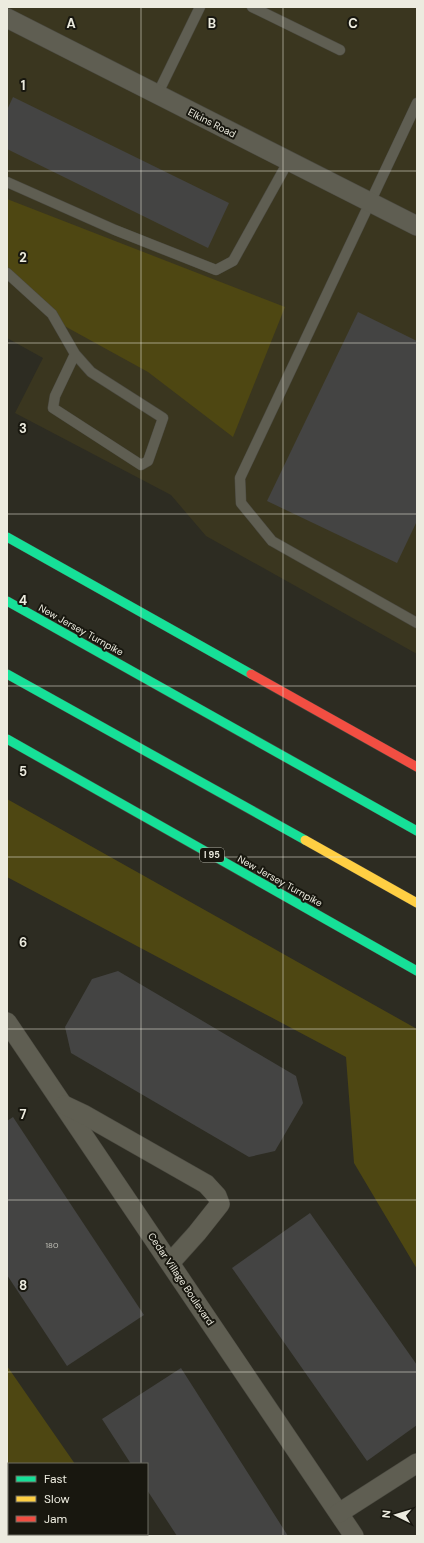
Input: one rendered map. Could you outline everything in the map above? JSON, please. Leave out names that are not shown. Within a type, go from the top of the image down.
[{"type":"highway","points":[[7,537],[417,767]]},
{"type":"highway","name":"New Jersey Turnpike","points":[[7,601],[417,831]]},
{"type":"highway","points":[[7,674],[417,903]]},
{"type":"highway","name":"New Jersey Turnpike","points":[[7,739],[417,971]]},
{"type":"street","name":"Elkins Road","points":[[7,18],[288,162],[417,226]]},
{"type":"street","name":"Cedar Village Boulevard","points":[[7,1022],[354,1536]]},
{"type":"street","points":[[63,1105],[83,1114],[206,1184],[217,1196],[220,1204],[197,1233],[170,1263]]},
{"type":"street","points":[[339,1513],[417,1463]]},
{"type":"lane","points":[[157,95],[200,7]]},
{"type":"lane","points":[[252,7],[340,50]]},
{"type":"lane","points":[[417,103],[240,478],[241,503],[272,541],[417,623]]},
{"type":"lane","points":[[7,182],[115,230],[216,270],[233,261],[288,162]]},
{"type":"lane","points":[[7,273],[52,314],[75,354],[91,372],[163,418],[148,461],[142,465],[53,408],[55,396],[75,354]]},
{"type":"shaded area","points":[[7,7],[417,7],[417,654],[206,536],[171,495],[15,413],[43,358],[7,338]]},
{"type":"shaded area","points":[[7,199],[285,307],[233,437],[148,372],[50,318],[7,266]]},
{"type":"shaded area","points":[[7,799],[417,1029],[417,1269],[354,1163],[346,1057],[7,877]]},
{"type":"shaded area","points":[[7,1366],[74,1463],[8,1463],[8,1535],[124,1536],[7,1536]]},
{"type":"building","points":[[13,97],[229,203],[208,248],[7,149],[7,110]]},
{"type":"building","points":[[358,312],[417,341],[417,521],[397,563],[267,501]]},
{"type":"building","points":[[118,971],[296,1076],[303,1103],[275,1151],[249,1157],[71,1053],[65,1027],[92,979]]},
{"type":"building","points":[[13,1117],[144,1315],[67,1366],[7,1275],[7,1121]]},
{"type":"building","points":[[310,1213],[417,1365],[417,1425],[367,1461],[232,1268]]},
{"type":"building","points":[[181,1368],[288,1536],[177,1536],[148,1492],[148,1463],[130,1463],[102,1419]]},
{"type":"traffic: fast","points":[[7,537],[251,674]]},
{"type":"traffic: fast","points":[[7,601],[417,831]]},
{"type":"traffic: fast","points":[[7,674],[305,840]]},
{"type":"traffic: fast","points":[[7,739],[417,971]]},
{"type":"traffic: slow","points":[[305,840],[417,903]]},
{"type":"traffic: jam","points":[[251,674],[417,767]]}]
